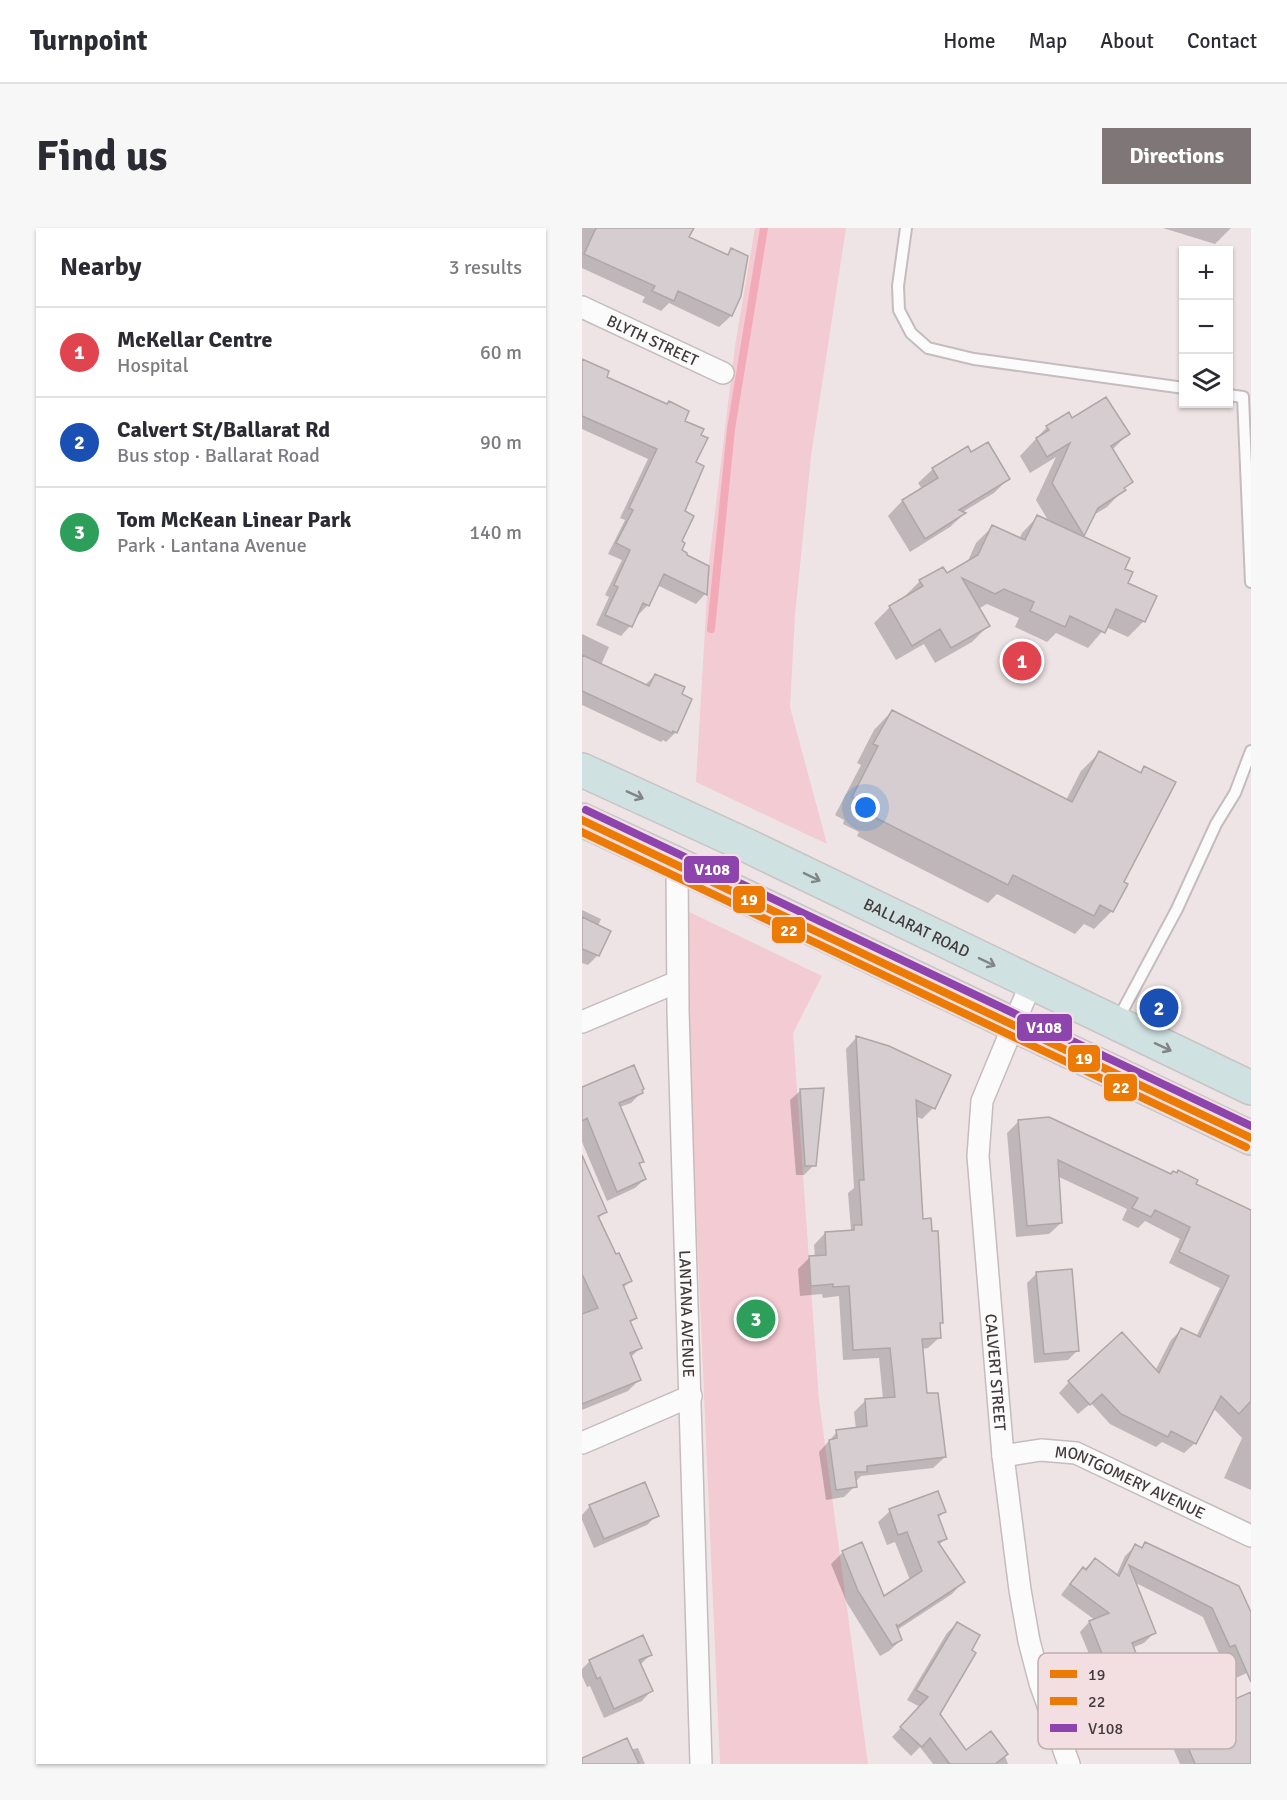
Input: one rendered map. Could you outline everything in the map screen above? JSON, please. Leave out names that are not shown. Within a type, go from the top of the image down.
[{"type":"highway","name":"BALLARAT ROAD","points":[[582,771],[758,851],[1251,1088]]},
{"type":"highway","points":[[582,820],[1251,1138]]},
{"type":"street","name":"BLYTH STREET","points":[[582,307],[723,373]]},
{"type":"street","name":"LANTANA AVENUE","points":[[677,864],[677,982],[701,1764]]},
{"type":"street","points":[[582,1022],[677,982]]},
{"type":"street","name":"CALVERT STREET","points":[[1031,983],[982,1101],[978,1156],[1003,1456],[1029,1641],[1038,1675]]},
{"type":"street","points":[[582,1443],[691,1396]]},
{"type":"street","name":"MONTGOMERY AVENUE","points":[[1003,1456],[1041,1450],[1076,1453],[1251,1536]]},
{"type":"street","name":"CALVERT STREET","points":[[1063,1749],[1068,1764]]},
{"type":"lane","points":[[906,228],[898,286],[899,310],[911,333],[928,348],[974,358],[1179,387]]},
{"type":"lane","points":[[1247,398],[1251,582]]},
{"type":"lane","points":[[1115,1024],[1177,909],[1216,824],[1235,793],[1251,751]]},
{"type":"shaded area","points":[[755,228],[846,228],[811,456],[795,615],[790,707],[827,844],[696,782],[709,562],[735,346]]},
{"type":"shaded area","points":[[683,909],[822,976],[793,1033],[819,1400],[868,1764],[720,1764]]},
{"type":"building","points":[[596,228],[694,228],[689,237],[728,255],[731,248],[748,256],[741,296],[732,316],[678,291],[674,301],[652,291],[655,286],[584,254]]},
{"type":"building","points":[[582,359],[609,371],[607,377],[667,404],[669,401],[689,411],[685,421],[704,429],[701,435],[708,438],[696,462],[704,466],[685,511],[694,516],[682,541],[685,543],[682,550],[687,555],[709,566],[707,595],[664,574],[649,606],[643,603],[632,627],[605,615],[618,587],[614,585],[630,550],[616,543],[633,510],[629,508],[657,449],[582,416]]},
{"type":"building","points":[[1106,397],[1130,434],[1111,446],[1133,482],[1124,488],[1126,490],[1098,508],[1084,536],[1052,483],[1070,443],[1047,457],[1036,438],[1049,430],[1046,426],[1069,412],[1072,418]]},
{"type":"building","points":[[988,442],[1010,479],[959,510],[966,513],[925,539],[902,500],[938,478],[932,468],[968,446],[971,452]]},
{"type":"building","points":[[1037,515],[1130,558],[1125,569],[1133,572],[1128,583],[1157,596],[1145,622],[1116,609],[1105,633],[1070,616],[1065,627],[1030,611],[1034,602],[1004,589],[995,594],[962,578],[990,626],[951,648],[940,629],[912,646],[889,606],[923,586],[919,580],[943,567],[947,573],[978,555],[992,525],[1025,540]]},
{"type":"building","points":[[582,655],[649,686],[655,674],[685,687],[682,694],[692,699],[677,733],[673,731],[672,733],[582,691]]},
{"type":"building","points":[[892,710],[1072,802],[1099,751],[1141,773],[1144,766],[1176,782],[1124,882],[1128,884],[1113,912],[1100,905],[1094,916],[1013,875],[1008,885],[874,817],[876,813],[860,805],[862,802],[852,797],[878,746],[873,744]]},
{"type":"building","points":[[582,917],[611,931],[599,956],[582,949]]},
{"type":"building","points":[[856,1036],[889,1046],[951,1075],[935,1109],[916,1100],[923,1219],[931,1218],[932,1231],[938,1231],[943,1323],[940,1323],[941,1338],[922,1339],[927,1393],[938,1393],[946,1457],[867,1466],[867,1472],[855,1472],[857,1487],[836,1490],[829,1440],[837,1438],[836,1430],[867,1426],[865,1399],[895,1397],[890,1348],[853,1350],[849,1286],[833,1287],[833,1284],[811,1286],[809,1256],[826,1255],[825,1232],[854,1230],[854,1225],[862,1225],[859,1180],[864,1180]]},
{"type":"building","points":[[634,1065],[644,1089],[643,1093],[619,1103],[644,1162],[639,1163],[646,1179],[617,1192],[587,1118],[582,1121],[582,1087]]},
{"type":"building","points":[[824,1088],[816,1166],[805,1166],[800,1089]]},
{"type":"building","points":[[1049,1117],[1171,1174],[1173,1171],[1177,1173],[1178,1170],[1198,1180],[1196,1184],[1251,1210],[1251,1401],[1239,1414],[1221,1396],[1196,1444],[1171,1431],[1168,1437],[1121,1414],[1102,1394],[1090,1405],[1068,1381],[1122,1332],[1159,1373],[1181,1328],[1200,1337],[1229,1276],[1179,1252],[1190,1227],[1155,1210],[1151,1217],[1132,1208],[1138,1198],[1058,1160],[1062,1223],[1027,1226],[1018,1120]]},
{"type":"building","points":[[582,1155],[607,1212],[598,1216],[632,1281],[623,1285],[637,1318],[630,1321],[642,1348],[630,1353],[641,1380],[582,1404],[582,1314],[598,1308],[582,1274]]},
{"type":"building","points":[[1072,1269],[1079,1351],[1044,1354],[1036,1272]]},
{"type":"building","points":[[645,1482],[659,1516],[604,1539],[589,1505]]},
{"type":"building","points":[[938,1491],[946,1512],[938,1515],[947,1539],[938,1542],[965,1582],[898,1626],[896,1624],[902,1640],[892,1645],[858,1591],[842,1551],[862,1542],[884,1596],[922,1571],[907,1532],[898,1535],[889,1509]]},
{"type":"building","points":[[1145,1542],[1239,1586],[1251,1612],[1251,1682],[1235,1645],[1230,1647],[1212,1608],[1129,1565],[1156,1633],[1132,1643],[1136,1653],[1102,1653],[1089,1621],[1109,1613],[1070,1584],[1083,1567],[1086,1570],[1095,1558],[1119,1576],[1135,1544],[1142,1548]]},
{"type":"building","points":[[957,1622],[980,1635],[972,1650],[976,1653],[940,1714],[966,1750],[991,1731],[1008,1754],[995,1764],[948,1764],[930,1738],[922,1747],[900,1727],[928,1697],[916,1690]]},
{"type":"building","points":[[643,1635],[652,1655],[639,1660],[653,1691],[614,1709],[600,1677],[597,1679],[589,1660]]},
{"type":"building","points":[[1251,1692],[1251,1764],[1195,1764],[1189,1749],[1236,1749],[1236,1699]]},
{"type":"building","points":[[627,1738],[639,1764],[582,1764],[582,1758]]},
{"type":"waterway","points":[[711,629],[731,429],[764,228]]},
{"type":"transit line","name":"V108","points":[[586,810],[1251,1126]]},
{"type":"transit line","name":"19","points":[[582,820],[1251,1138]]},
{"type":"transit line","name":"22","points":[[582,832],[1246,1147]]},
{"type":"place","name":"McKellar Centre","points":[[1022,661]]},
{"type":"place","name":"Calvert St/Ballarat Rd","points":[[1159,1008]]},
{"type":"place","name":"Tom McKean Linear Park","points":[[756,1319]]}]
